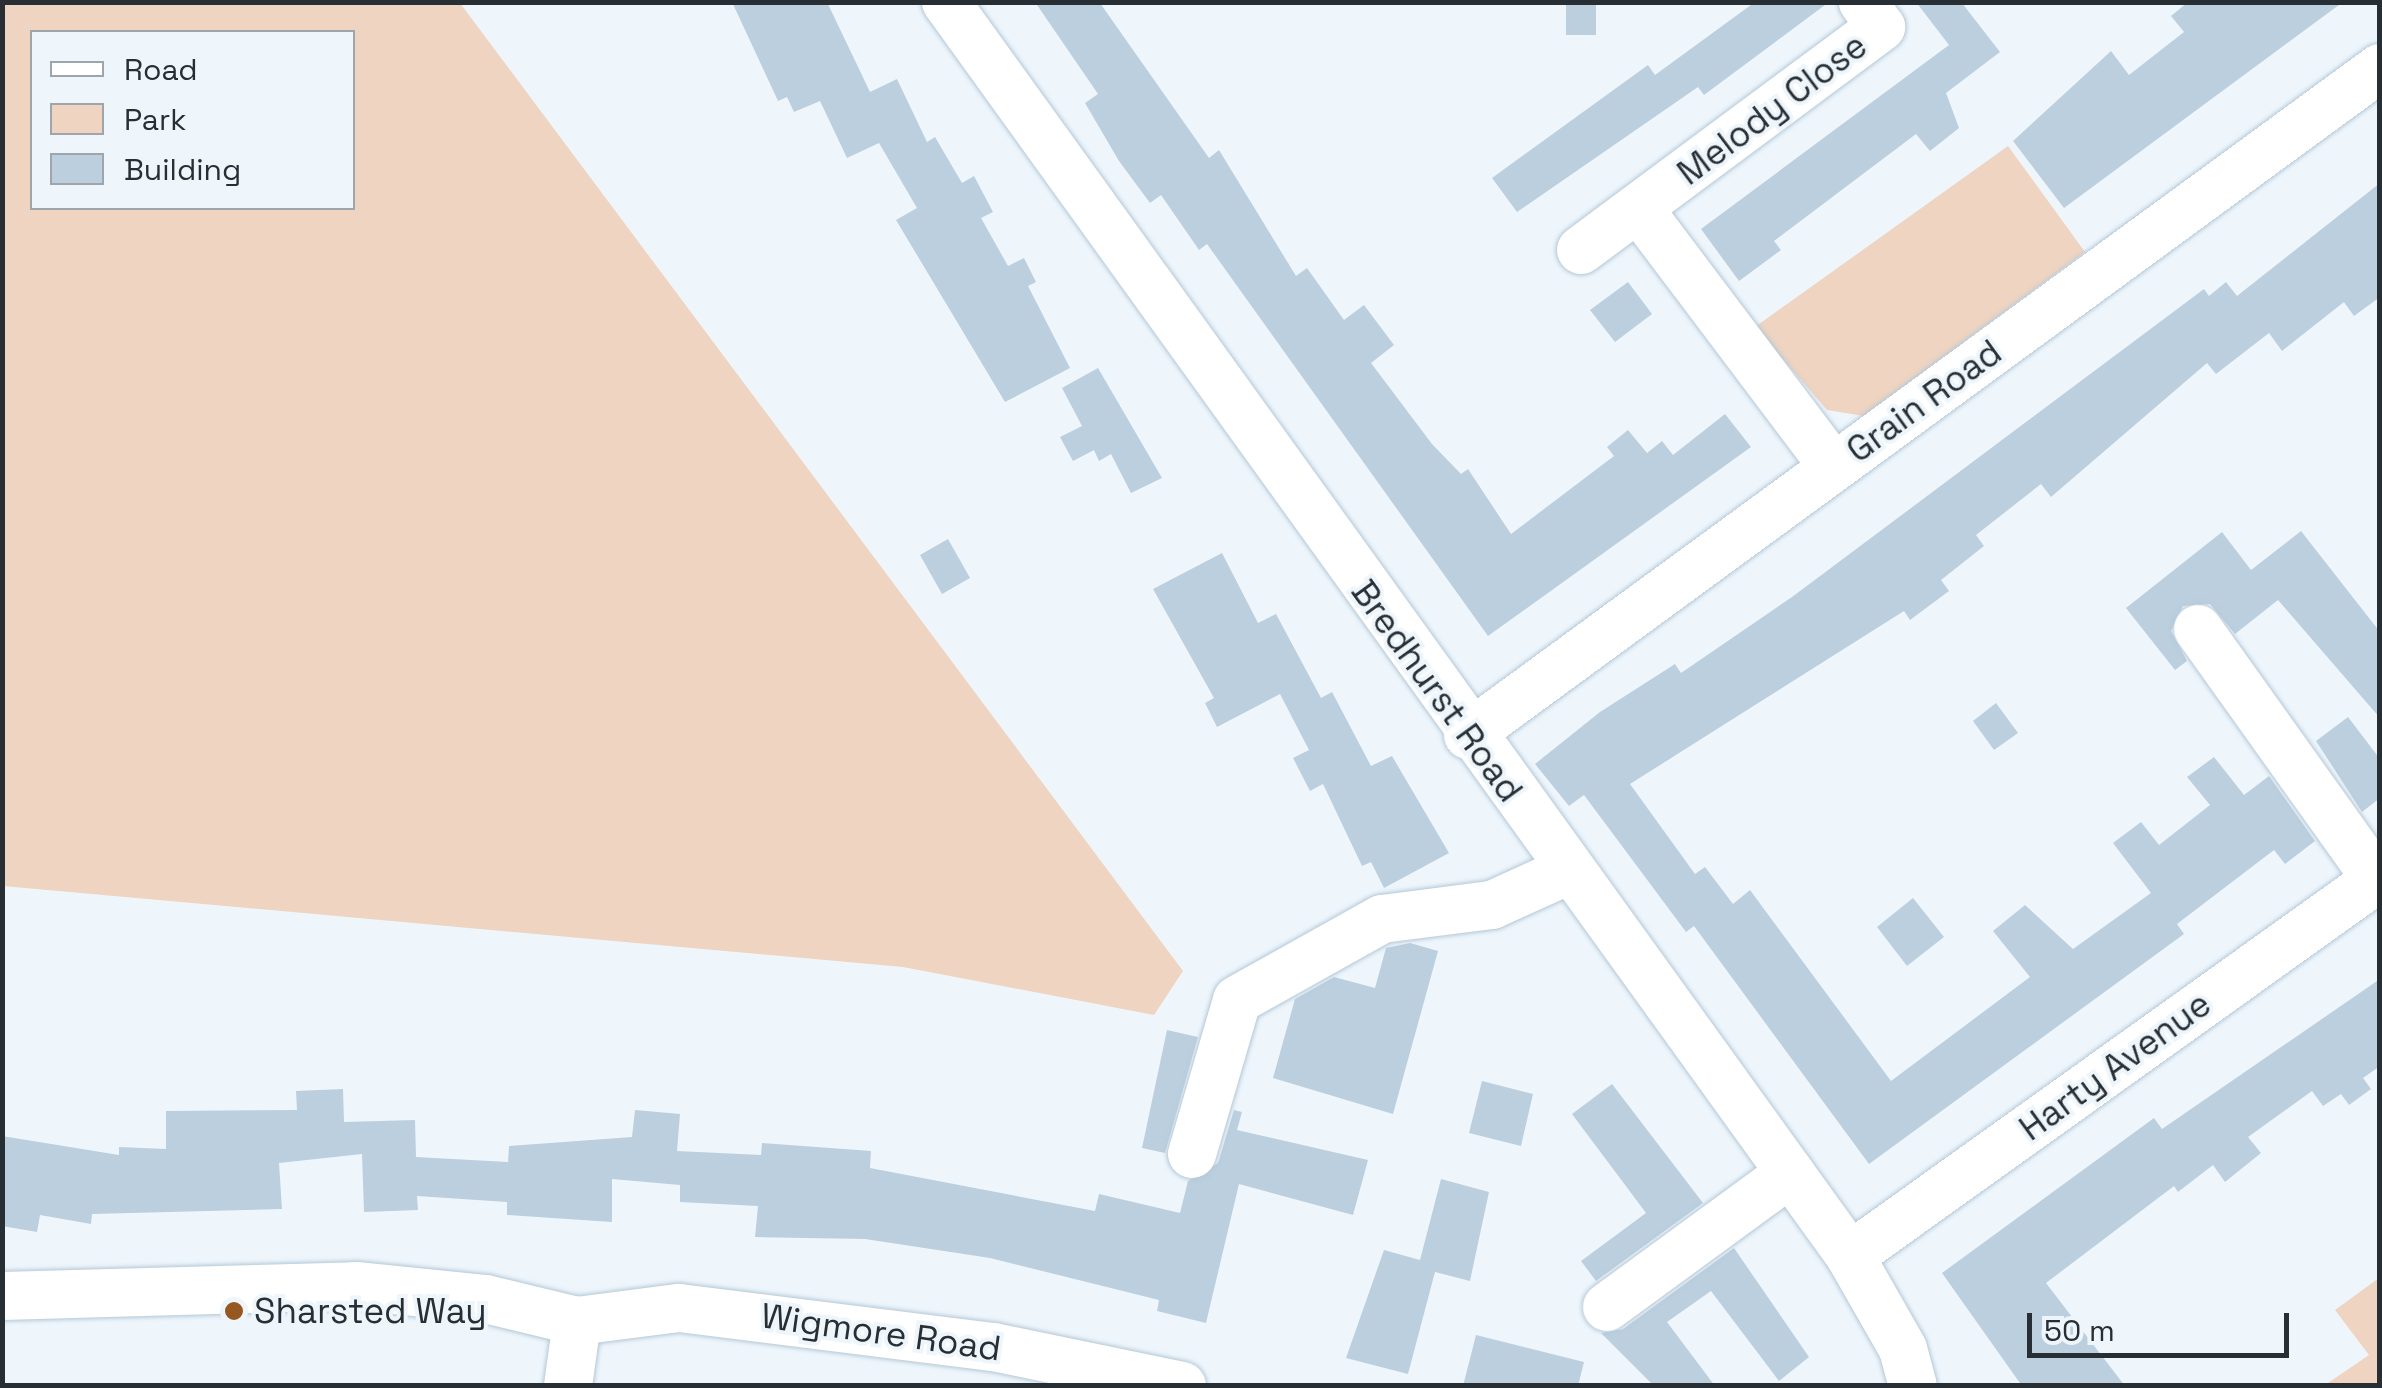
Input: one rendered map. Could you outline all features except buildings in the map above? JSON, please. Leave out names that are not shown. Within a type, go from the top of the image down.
[{"type":"street","name":"Melody Close","points":[[1581,250],[1881,27],[1863,2]]},
{"type":"street","name":"Bredhurst Road","points":[[950,4],[1468,735],[1850,1256],[1913,1386]]},
{"type":"street","name":"Grain Road","points":[[1468,735],[2380,68]]},
{"type":"street","points":[[1639,209],[1833,466]]},
{"type":"street","points":[[2198,630],[2378,878]]},
{"type":"street","points":[[1192,1154],[1237,1000],[1382,919],[1492,906],[1567,872]]},
{"type":"street","name":"Harty Avenue","points":[[1850,1256],[2378,878]]},
{"type":"street","points":[[1608,1308],[1790,1173]]},
{"type":"street","name":"Wigmore Road","points":[[2,1296],[356,1286],[486,1299],[577,1321],[649,1309],[757,1314],[1182,1386]]},
{"type":"street","points":[[568,1386],[577,1321]]},
{"type":"green space","points":[[2,3],[460,3],[1183,971],[1154,1015],[903,967],[3,886]]},
{"type":"green space","points":[[2008,146],[2085,252],[1864,416],[1827,410],[1755,327]]},
{"type":"green space","points":[[2379,1278],[2379,1385],[2325,1385],[2369,1355],[2335,1310]]},
{"type":"place","name":"Sharsted Way","points":[[234,1311]]}]
